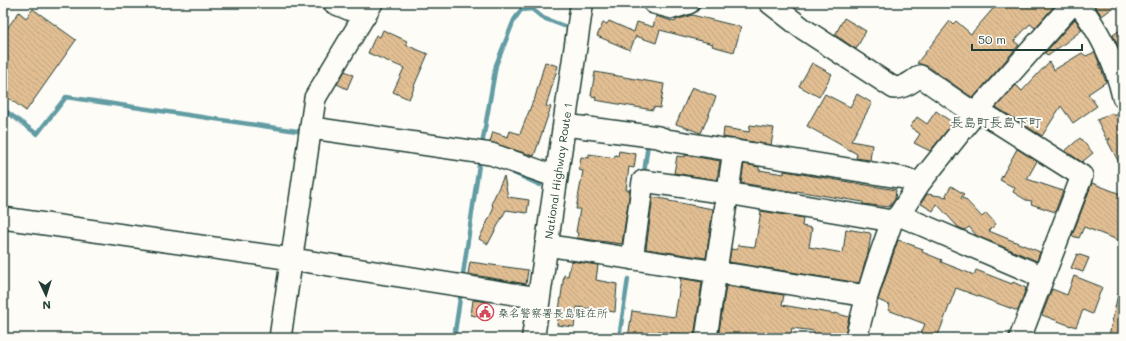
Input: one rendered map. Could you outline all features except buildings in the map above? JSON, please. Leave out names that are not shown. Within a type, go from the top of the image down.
[{"type":"highway","name":"National Highway Route 1","points":[[533,338],[582,3]]},
{"type":"street","points":[[280,338],[316,98],[368,10],[334,3]]},
{"type":"street","points":[[654,3],[673,8],[689,3]]},
{"type":"street","points":[[770,3],[802,28],[894,88],[900,88],[910,84],[920,76],[1082,176],[1020,338]]},
{"type":"street","points":[[856,338],[877,264],[896,218],[919,184],[977,112],[1073,3]]},
{"type":"street","points":[[1078,3],[1101,37],[1117,74],[1123,97]]},
{"type":"street","points":[[565,125],[658,137],[904,178],[919,184]]},
{"type":"street","points":[[312,128],[491,154],[557,177]]},
{"type":"street","points":[[706,338],[734,150]]},
{"type":"street","points":[[632,259],[643,181],[896,218],[1043,277]]},
{"type":"street","points":[[3,218],[292,259],[539,298]]},
{"type":"street","points":[[546,245],[867,296]]},
{"type":"waterway","points":[[320,3],[329,7]]},
{"type":"waterway","points":[[482,145],[496,65],[514,20],[521,10],[532,9],[543,18],[564,26]]},
{"type":"waterway","points":[[3,109],[37,134],[66,97],[304,132]]},
{"type":"waterway","points":[[644,173],[648,144]]},
{"type":"waterway","points":[[462,281],[480,158]]},
{"type":"waterway","points":[[514,173],[540,185]]},
{"type":"waterway","points":[[619,338],[628,279]]},
{"type":"waterway","points":[[454,338],[461,292]]},
{"type":"place","name":"桑名警察署長島駐在所","points":[[485,312]]},
{"type":"district","name":"長島町長島下町","points":[[996,121]]}]
